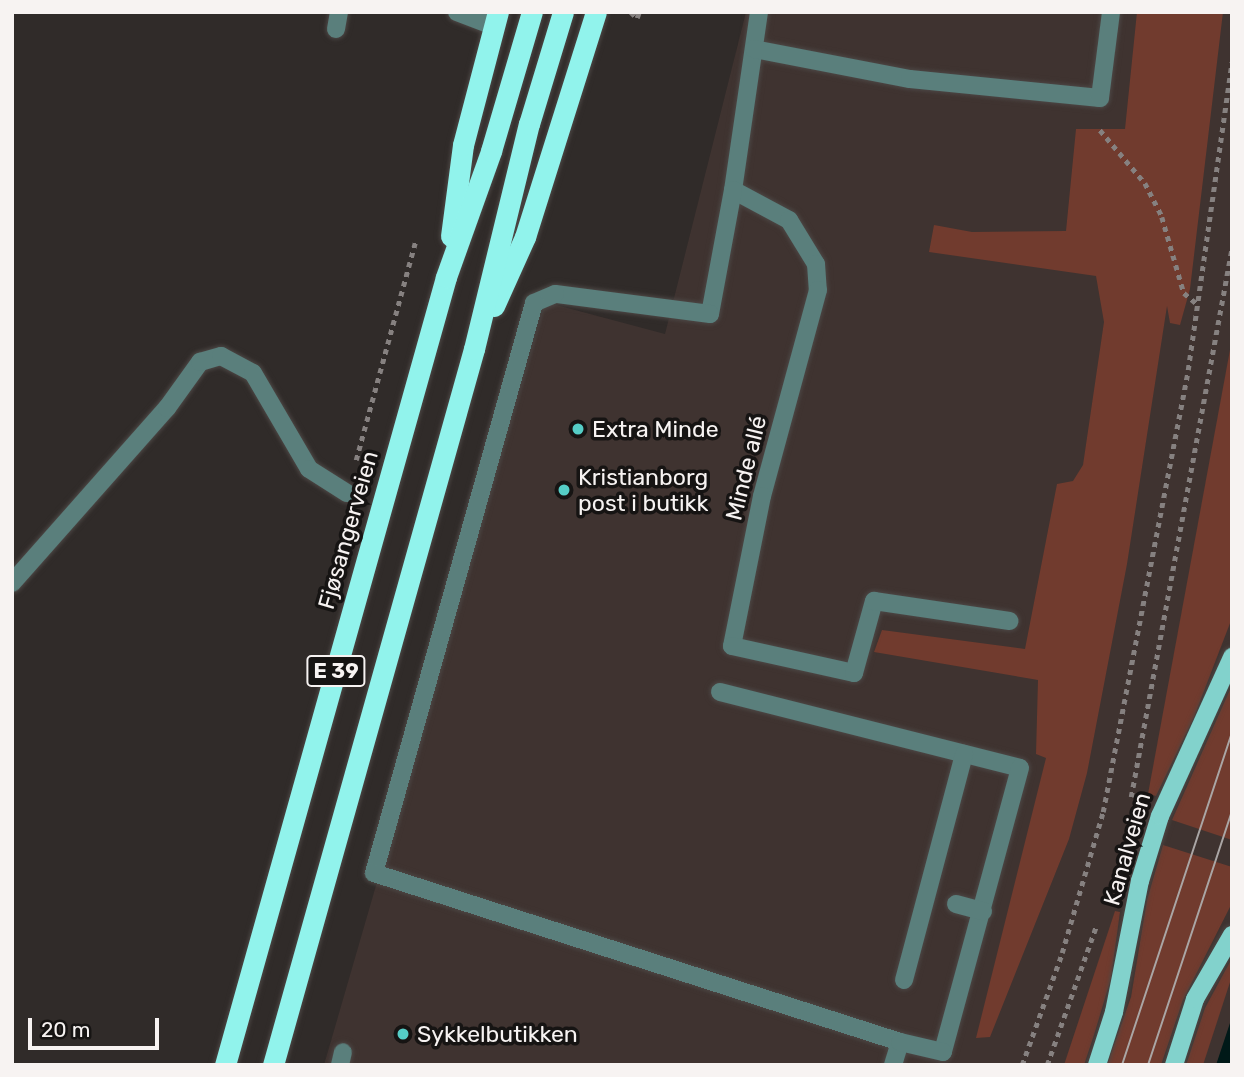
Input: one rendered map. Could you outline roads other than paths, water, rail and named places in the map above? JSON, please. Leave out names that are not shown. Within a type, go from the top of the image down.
[{"type":"highway","name":"Fjøsangerveien","points":[[225,1065],[446,277],[491,151],[532,12]]},
{"type":"highway","name":"E 39","points":[[273,1065],[474,349],[529,124],[563,12]]},
{"type":"highway","name":"E 39","points":[[474,349],[525,237],[596,12]]},
{"type":"highway","name":"E 39","points":[[446,277],[463,145],[496,19]]},
{"type":"main road","name":"Kanalveien","points":[[1097,1065],[1114,1012],[1140,881],[1160,816],[1232,657]]},
{"type":"main road","points":[[1174,1065],[1195,999],[1232,936]]},
{"type":"street","points":[[457,12],[496,19]]},
{"type":"street","points":[[720,692],[1020,768],[943,1052],[900,1042],[374,873],[534,303],[555,294],[710,314],[733,190],[759,12]]},
{"type":"street","points":[[754,49],[910,79],[1100,98],[1111,12]]},
{"type":"street","name":"Minde allé","points":[[733,190],[789,220],[816,264],[818,290],[762,496],[732,646],[854,673],[874,601],[1010,621]]},
{"type":"street","name":"Fjøsangerveien","points":[[12,583],[167,408],[200,362],[221,356],[253,373],[309,469],[347,493]]},
{"type":"street","points":[[904,980],[964,754]]},
{"type":"street","points":[[956,904],[982,911]]},
{"type":"street","points":[[893,1065],[900,1042]]},
{"type":"water","points":[[1232,1017],[1232,1065],[1216,1065]]},
{"type":"tram line","points":[[1122,1065],[1232,733]]},
{"type":"tram line","points":[[1148,1065],[1232,811]]},
{"type":"place","name":"Extra Minde","points":[[578,429]]},
{"type":"place","name":"Kristianborg post i butikk","points":[[564,490]]},
{"type":"place","name":"Sykkelbutikken","points":[[403,1034]]}]
